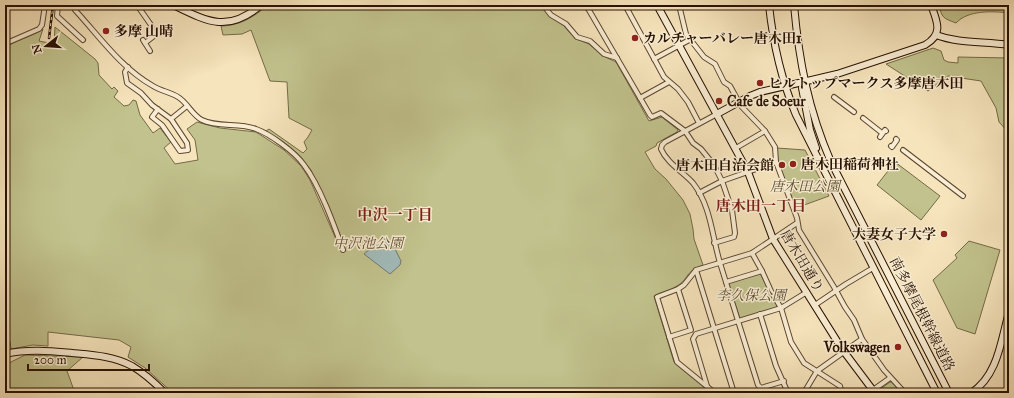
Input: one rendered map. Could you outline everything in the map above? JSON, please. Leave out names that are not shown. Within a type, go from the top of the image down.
[{"type":"street","points":[[5,45],[39,29],[42,25],[46,5]]},
{"type":"street","points":[[58,5],[57,16],[83,40]]},
{"type":"street","points":[[73,5],[75,10],[120,61],[154,87],[179,97],[197,116],[203,120],[256,129],[275,140],[296,156],[304,164],[313,178],[343,250]]},
{"type":"street","points":[[137,5],[151,25],[154,36],[144,42],[150,50]]},
{"type":"street","points":[[173,5],[200,18],[221,22],[237,20],[244,17],[259,6]]},
{"type":"street","points":[[543,5],[551,15],[566,24],[576,37],[590,41],[604,54],[617,58]]},
{"type":"street","points":[[586,5],[650,115],[652,117],[661,112],[685,131],[693,143],[701,149],[714,165],[722,181],[732,210],[735,233],[734,237],[714,243]]},
{"type":"street","points":[[625,5],[664,77],[678,89],[688,102],[699,123]]},
{"type":"street","name":"唐木田通り","points":[[657,5],[748,172],[773,239],[844,352],[874,392]]},
{"type":"street","points":[[679,5],[685,31],[704,57],[715,64],[724,82],[730,86],[739,101],[765,131],[775,147],[776,162],[797,218],[799,230],[854,320],[862,339],[890,378],[905,393]]},
{"type":"street","name":"南多摩尾根幹線道路","points":[[770,5],[775,46],[781,72],[796,115],[937,393]]},
{"type":"street","name":"南多摩尾根幹線道路","points":[[794,5],[804,81],[814,117],[831,162],[949,393]]},
{"type":"street","points":[[784,381],[762,391],[758,385],[714,243],[707,210],[700,193],[682,171],[669,160],[661,149],[662,145],[739,101],[760,92],[856,69],[925,45],[933,40],[938,26],[931,5]]},
{"type":"street","points":[[936,35],[954,41],[1009,45]]},
{"type":"street","points":[[654,59],[691,39]]},
{"type":"street","points":[[128,67],[125,72],[127,83],[141,93],[170,119],[187,144],[188,150],[180,151],[162,125],[152,117],[158,109]]},
{"type":"street","points":[[804,81],[802,88],[809,126],[822,167]]},
{"type":"street","points":[[640,98],[669,82]]},
{"type":"street","points":[[834,97],[854,112]]},
{"type":"street","points":[[170,119],[188,106]]},
{"type":"street","points":[[863,118],[883,134]]},
{"type":"street","points":[[736,148],[765,131]]},
{"type":"street","points":[[894,143],[963,196]]},
{"type":"street","points":[[700,193],[722,181],[776,162]]},
{"type":"street","points":[[715,393],[677,362],[657,297],[678,289],[684,285],[696,270],[752,253],[797,224]]},
{"type":"street","points":[[752,253],[781,308],[791,342],[804,363],[840,386],[842,393]]},
{"type":"street","points":[[815,305],[873,268]]},
{"type":"street","points":[[696,270],[734,393]]},
{"type":"street","points":[[726,282],[762,271]]},
{"type":"street","points":[[669,337],[691,330],[678,289]]},
{"type":"street","points":[[707,387],[693,339],[696,334],[781,308],[807,292]]},
{"type":"street","points":[[971,393],[984,382],[992,370],[1009,312]]},
{"type":"street","points":[[760,314],[776,366],[784,381],[788,393]]},
{"type":"street","points":[[806,393],[805,391],[817,371],[862,339]]},
{"type":"street","points":[[5,354],[36,350],[91,354],[109,357],[138,370],[165,393]]},
{"type":"street","points":[[874,392],[890,378]]},
{"type":"green space","name":"中沢池公園","points":[[268,5],[541,5],[549,16],[563,25],[576,39],[589,44],[603,56],[616,62],[649,121],[662,117],[678,130],[645,152],[655,169],[666,179],[683,200],[690,214],[694,239],[703,265],[690,272],[684,281],[677,286],[654,296],[674,362],[711,393],[173,393],[145,368],[128,357],[131,347],[119,340],[48,332],[48,346],[33,345],[11,349],[10,341],[5,342],[5,48],[43,29],[39,41],[54,44],[55,27],[95,59],[98,63],[99,75],[112,89],[114,87],[118,91],[114,97],[124,106],[129,105],[133,100],[136,101],[140,115],[153,133],[160,128],[171,142],[164,148],[175,164],[198,160],[195,140],[187,129],[197,122],[220,128],[256,132],[284,150],[301,166],[310,180],[339,246],[344,244],[311,170],[298,154],[266,131],[269,129],[303,153],[307,149],[304,142],[312,130],[289,118],[287,82],[270,81],[251,30],[242,34],[223,35],[221,26],[240,23]]},
{"type":"green space","points":[[939,5],[1009,5],[1009,13],[981,12],[967,16],[956,23],[944,17],[941,13]]},
{"type":"green space","points":[[933,48],[941,51],[944,60],[948,62],[958,63],[958,57],[1009,58],[1009,133],[999,122],[996,108],[981,81],[948,76],[928,91],[886,64]]},
{"type":"green space","name":"唐木田公園","points":[[777,148],[805,150],[829,196],[796,208],[777,160]]},
{"type":"green space","points":[[895,162],[940,196],[921,220],[877,185]]},
{"type":"green space","points":[[969,241],[1000,250],[975,334],[957,328],[933,280],[957,258],[955,255]]},
{"type":"green space","name":"李久保公園","points":[[760,274],[762,275],[777,304],[776,308],[740,319],[728,283]]},
{"type":"green space","points":[[25,355],[83,357],[67,371],[75,393],[5,393],[5,365]]},
{"type":"green space","points":[[892,382],[902,393],[879,393],[879,390]]},
{"type":"water","points":[[383,238],[394,247],[401,261],[400,265],[390,274],[364,254]]},
{"type":"railway","points":[[49,38],[53,5]]},
{"type":"railway","points":[[6,345],[8,375]]},
{"type":"place","name":"多摩 山晴","points":[[106,31]]},
{"type":"place","name":"カルチャーバレー唐木田1","points":[[635,38]]},
{"type":"place","name":"ヒルトップマークス多摩唐木田","points":[[760,83]]},
{"type":"place","name":"Cafe de Soeur","points":[[719,101]]},
{"type":"place","name":"唐木田稲荷神社","points":[[793,164]]},
{"type":"place","name":"唐木田自治会館","points":[[782,165]]},
{"type":"place","name":"大妻女子大学","points":[[944,234]]},
{"type":"place","name":"Volkswagen","points":[[898,347]]},
{"type":"district","name":"唐木田一丁目","points":[[761,206]]},
{"type":"district","name":"中沢一丁目","points":[[395,215]]}]
